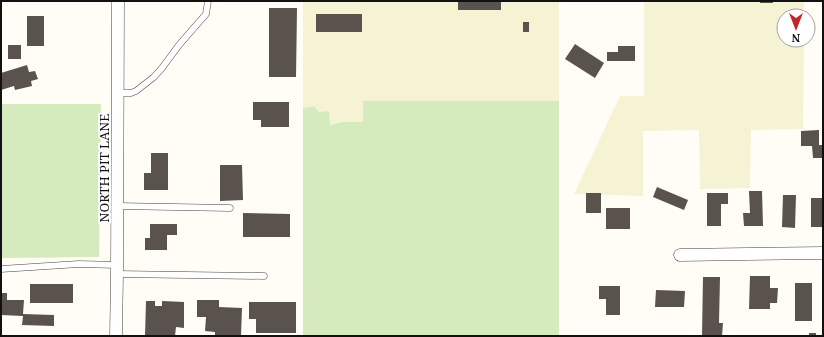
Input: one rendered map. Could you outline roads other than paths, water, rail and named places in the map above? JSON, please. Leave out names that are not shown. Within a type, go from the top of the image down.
[{"type":"street","name":"NORTH PIT LANE","points":[[116,336],[118,1]]},
{"type":"street","points":[[680,255],[823,253]]},
{"type":"lane","points":[[118,93],[131,93],[136,91],[154,77],[206,14],[208,1]]},
{"type":"lane","points":[[117,206],[230,208]]},
{"type":"lane","points":[[1,269],[79,264],[117,270],[264,276]]}]
